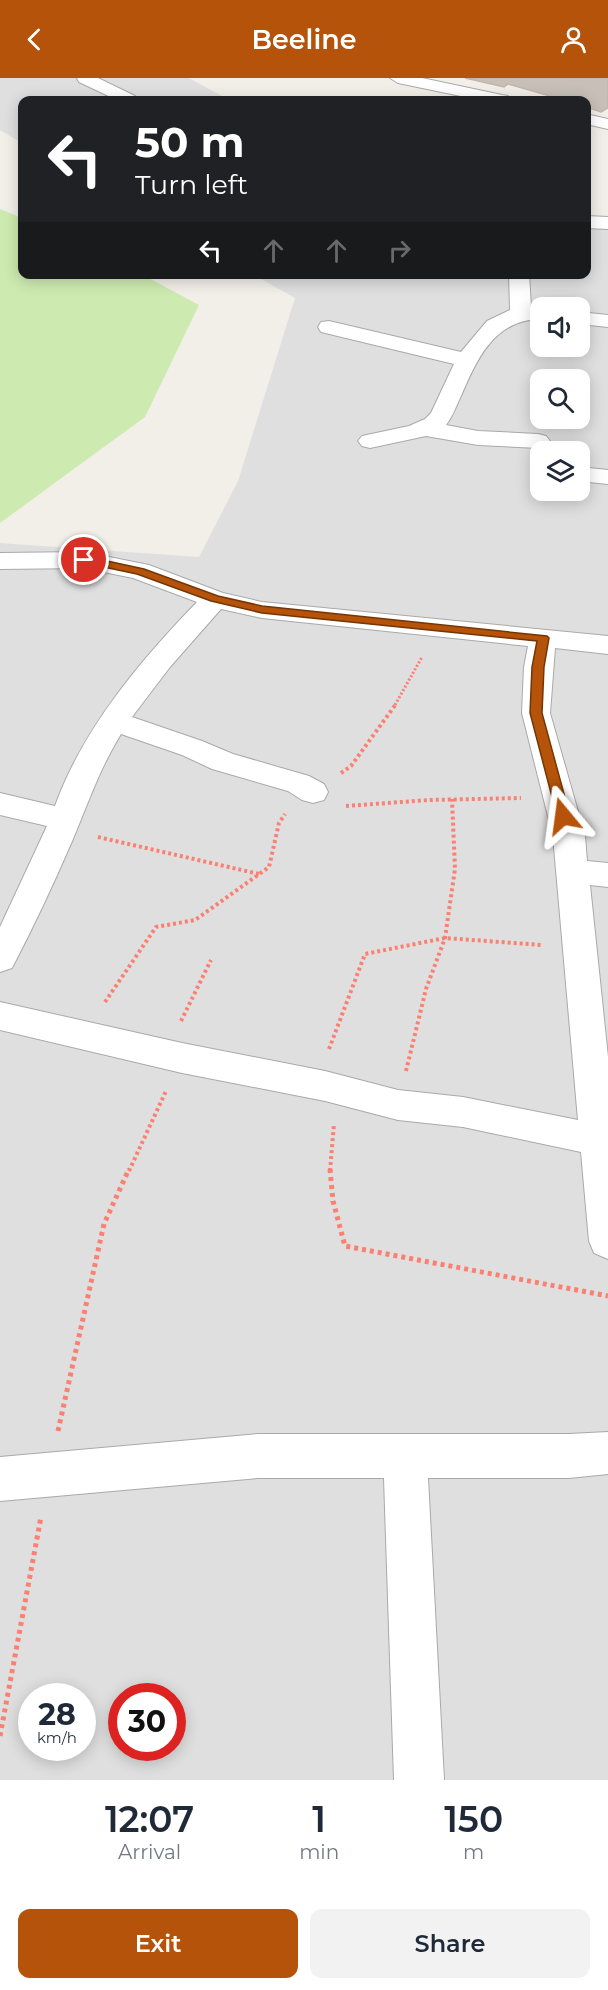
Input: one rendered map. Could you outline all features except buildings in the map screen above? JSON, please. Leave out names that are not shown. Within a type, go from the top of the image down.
[{"type":"street","points":[[86,78],[121,96]]},
{"type":"street","points":[[398,78],[483,96]]},
{"type":"street","points":[[591,120],[608,124]]},
{"type":"street","points":[[591,222],[608,223]]},
{"type":"street","points":[[427,429],[439,419],[467,360],[490,328],[511,316],[530,313],[520,279]]},
{"type":"street","points":[[590,319],[608,321]]},
{"type":"street","points":[[329,327],[467,360]]},
{"type":"street","points":[[370,441],[427,429],[478,438],[538,441]]},
{"type":"street","points":[[590,475],[608,477]]},
{"type":"street","points":[[0,561],[84,560],[140,571],[215,599],[262,610],[608,645]]},
{"type":"street","points":[[0,958],[18,925],[64,824],[82,776],[115,722],[175,639],[215,599]]},
{"type":"street","points":[[543,638],[538,667],[536,713],[569,836],[603,1140],[608,1241]]},
{"type":"street","points":[[115,722],[192,748],[223,762],[297,783],[313,792]]},
{"type":"street","points":[[0,804],[64,824]]},
{"type":"street","points":[[573,872],[608,875]]},
{"type":"street","points":[[0,1016],[173,1056],[330,1087],[398,1105],[464,1112],[603,1140]]},
{"type":"street","points":[[0,1479],[258,1456],[568,1456],[608,1453]]},
{"type":"street","points":[[405,1455],[418,1780]]},
{"type":"path","points":[[83,1034],[156,927],[195,920],[269,867],[279,823],[292,805],[351,766],[399,699],[437,627]]},
{"type":"path","points":[[313,792],[345,806],[452,799],[557,796]]},
{"type":"path","points":[[398,1105],[426,989],[446,938],[455,868],[452,799]]},
{"type":"path","points":[[64,824],[259,874]]},
{"type":"path","points":[[580,948],[446,938],[416,942],[365,954],[330,1087],[329,1143],[334,1215],[345,1246],[608,1296]]},
{"type":"path","points":[[0,1736],[49,1474],[104,1224],[211,960]]},
{"type":"shaded area","points":[[0,78],[189,78],[222,96],[18,96],[18,141],[0,130]]},
{"type":"shaded area","points":[[591,219],[608,221],[608,1780],[0,1780],[0,543],[199,557],[238,481],[295,298],[261,279],[591,279]]},
{"type":"green space","points":[[0,209],[18,216],[18,279],[150,279],[199,305],[145,417],[0,523]]},
{"type":"route","points":[[84,560],[140,571],[215,599],[262,610],[543,638],[538,667],[536,713],[563,816]]}]
